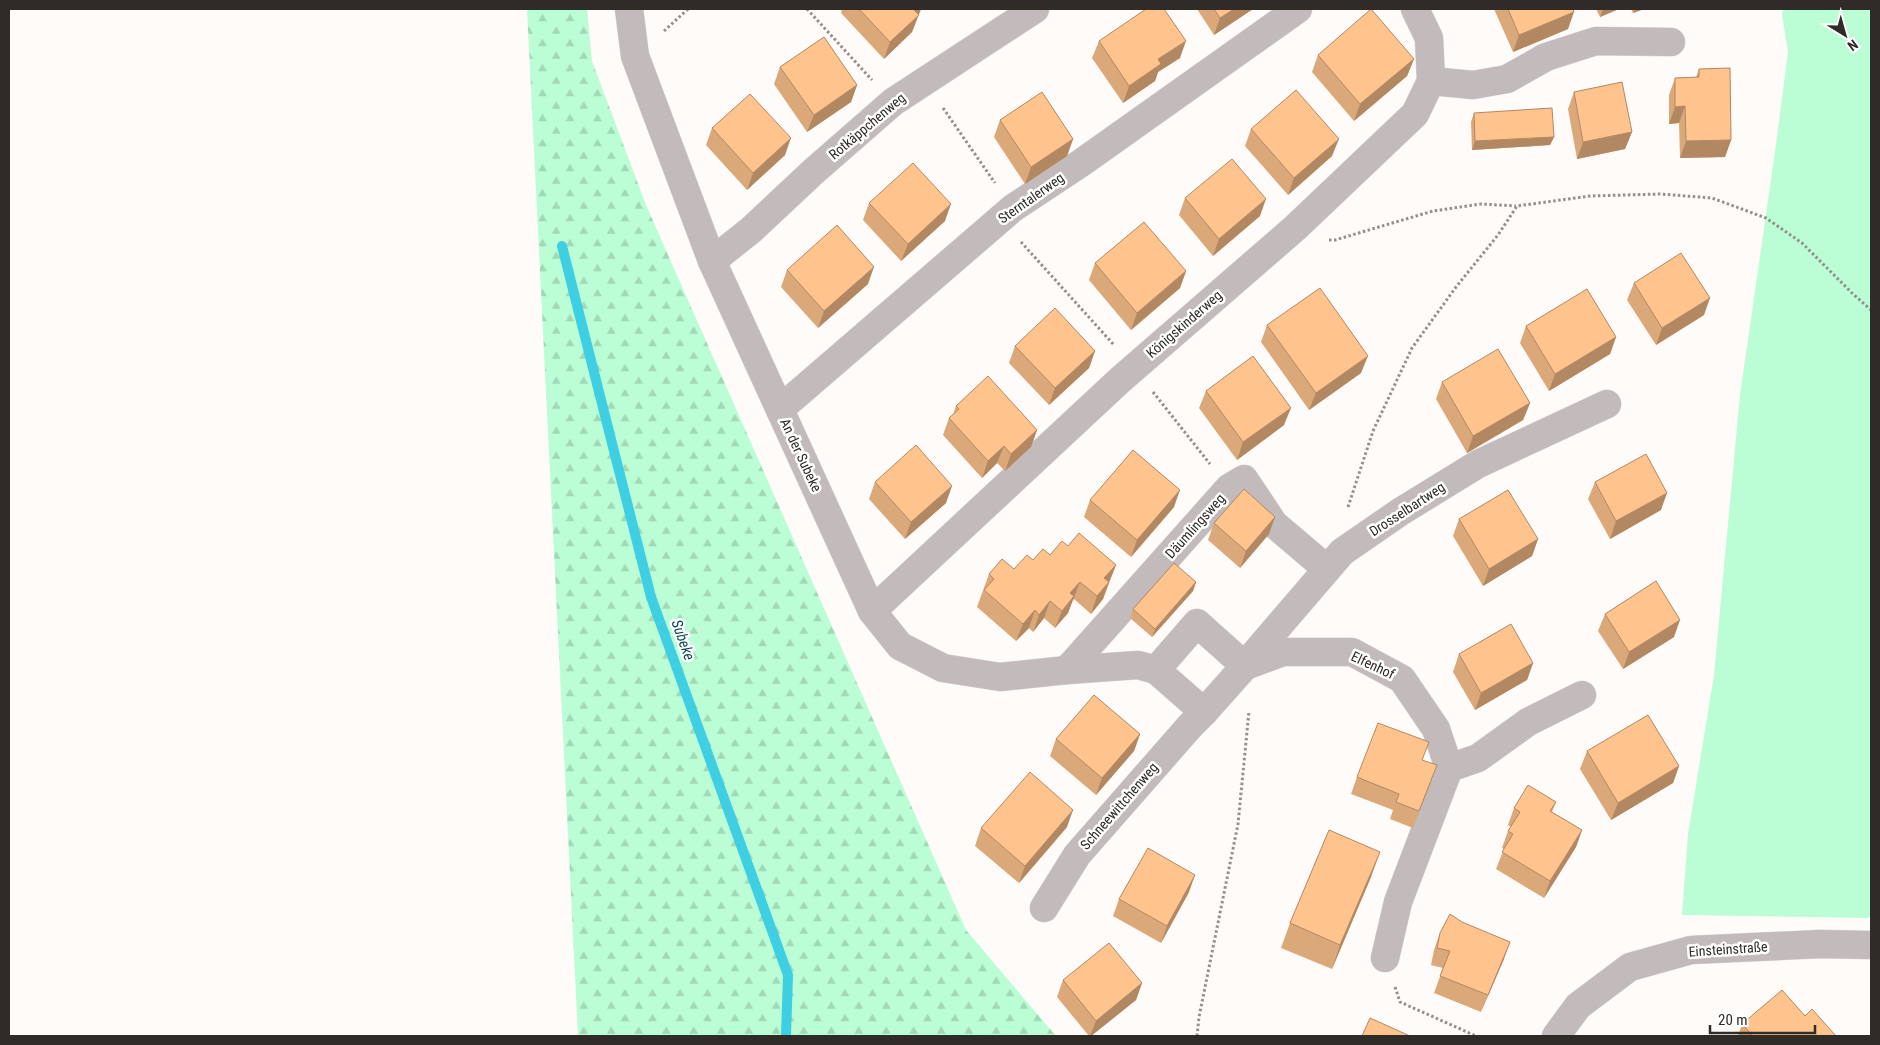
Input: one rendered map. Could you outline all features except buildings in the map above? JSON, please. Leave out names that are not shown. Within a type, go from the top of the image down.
[{"type":"street","name":"An der Subeke","points":[[629,9],[635,56],[712,261],[872,611],[900,646],[943,668],[1000,677],[1138,665],[1156,670]]},
{"type":"street","name":"Rotkäppchenweg","points":[[712,261],[751,230],[814,170],[893,102],[1036,9]]},
{"type":"street","name":"Sterntalerweg","points":[[780,409],[1013,208],[1082,163],[1298,9]]},
{"type":"street","name":"Königskinderweg","points":[[872,611],[1120,380],[1295,228],[1415,114],[1431,82],[1429,38],[1415,9]]},
{"type":"street","points":[[1431,82],[1473,86],[1507,79],[1546,57],[1596,41],[1671,42]]},
{"type":"street","name":"Drosselbartweg","points":[[1245,666],[1335,560],[1400,512],[1478,464],[1607,404]]},
{"type":"street","name":"Däumlingsweg","points":[[1067,670],[1229,488],[1244,479],[1274,524],[1335,560]]},
{"type":"street","points":[[1197,623],[1245,666],[1204,712],[1156,670],[1197,623]]},
{"type":"street","name":"Elfenhof","points":[[1245,666],[1283,652],[1352,652],[1402,679],[1436,729],[1449,768]]},
{"type":"street","points":[[1385,958],[1398,902],[1449,768],[1478,758],[1528,722],[1582,696]]},
{"type":"street","name":"Schneewittchenweg","points":[[1044,908],[1077,855],[1204,712]]},
{"type":"street","name":"Einsteinstraße","points":[[1556,1036],[1578,1006],[1630,967],[1691,950],[1820,944],[1871,945]]},
{"type":"path","points":[[807,9],[893,102]]},
{"type":"path","points":[[952,122],[1013,208]]},
{"type":"path","points":[[1295,228],[1315,240],[1335,240],[1433,211],[1481,204],[1517,206],[1590,196],[1660,194],[1712,198],[1766,218],[1802,243],[1871,310]]},
{"type":"path","points":[[1335,560],[1343,522],[1373,431],[1412,348],[1456,287],[1498,235],[1517,206]]},
{"type":"path","points":[[1041,266],[1120,352]]},
{"type":"path","points":[[1166,408],[1229,488]]},
{"type":"path","points":[[1197,1036],[1199,1017],[1238,824],[1251,690],[1245,666]]},
{"type":"path","points":[[1400,1002],[1476,1036]]},
{"type":"green space","points":[[527,9],[587,9],[592,61],[646,205],[966,930],[1056,1036],[578,1036]]},
{"type":"green space","points":[[1783,9],[1871,9],[1871,916],[1868,918],[1682,915],[1688,834],[1714,675],[1740,395],[1788,52],[1782,15]]},
{"type":"waterway","name":"Subeke","points":[[562,246],[651,597],[788,975],[786,1036]]}]
